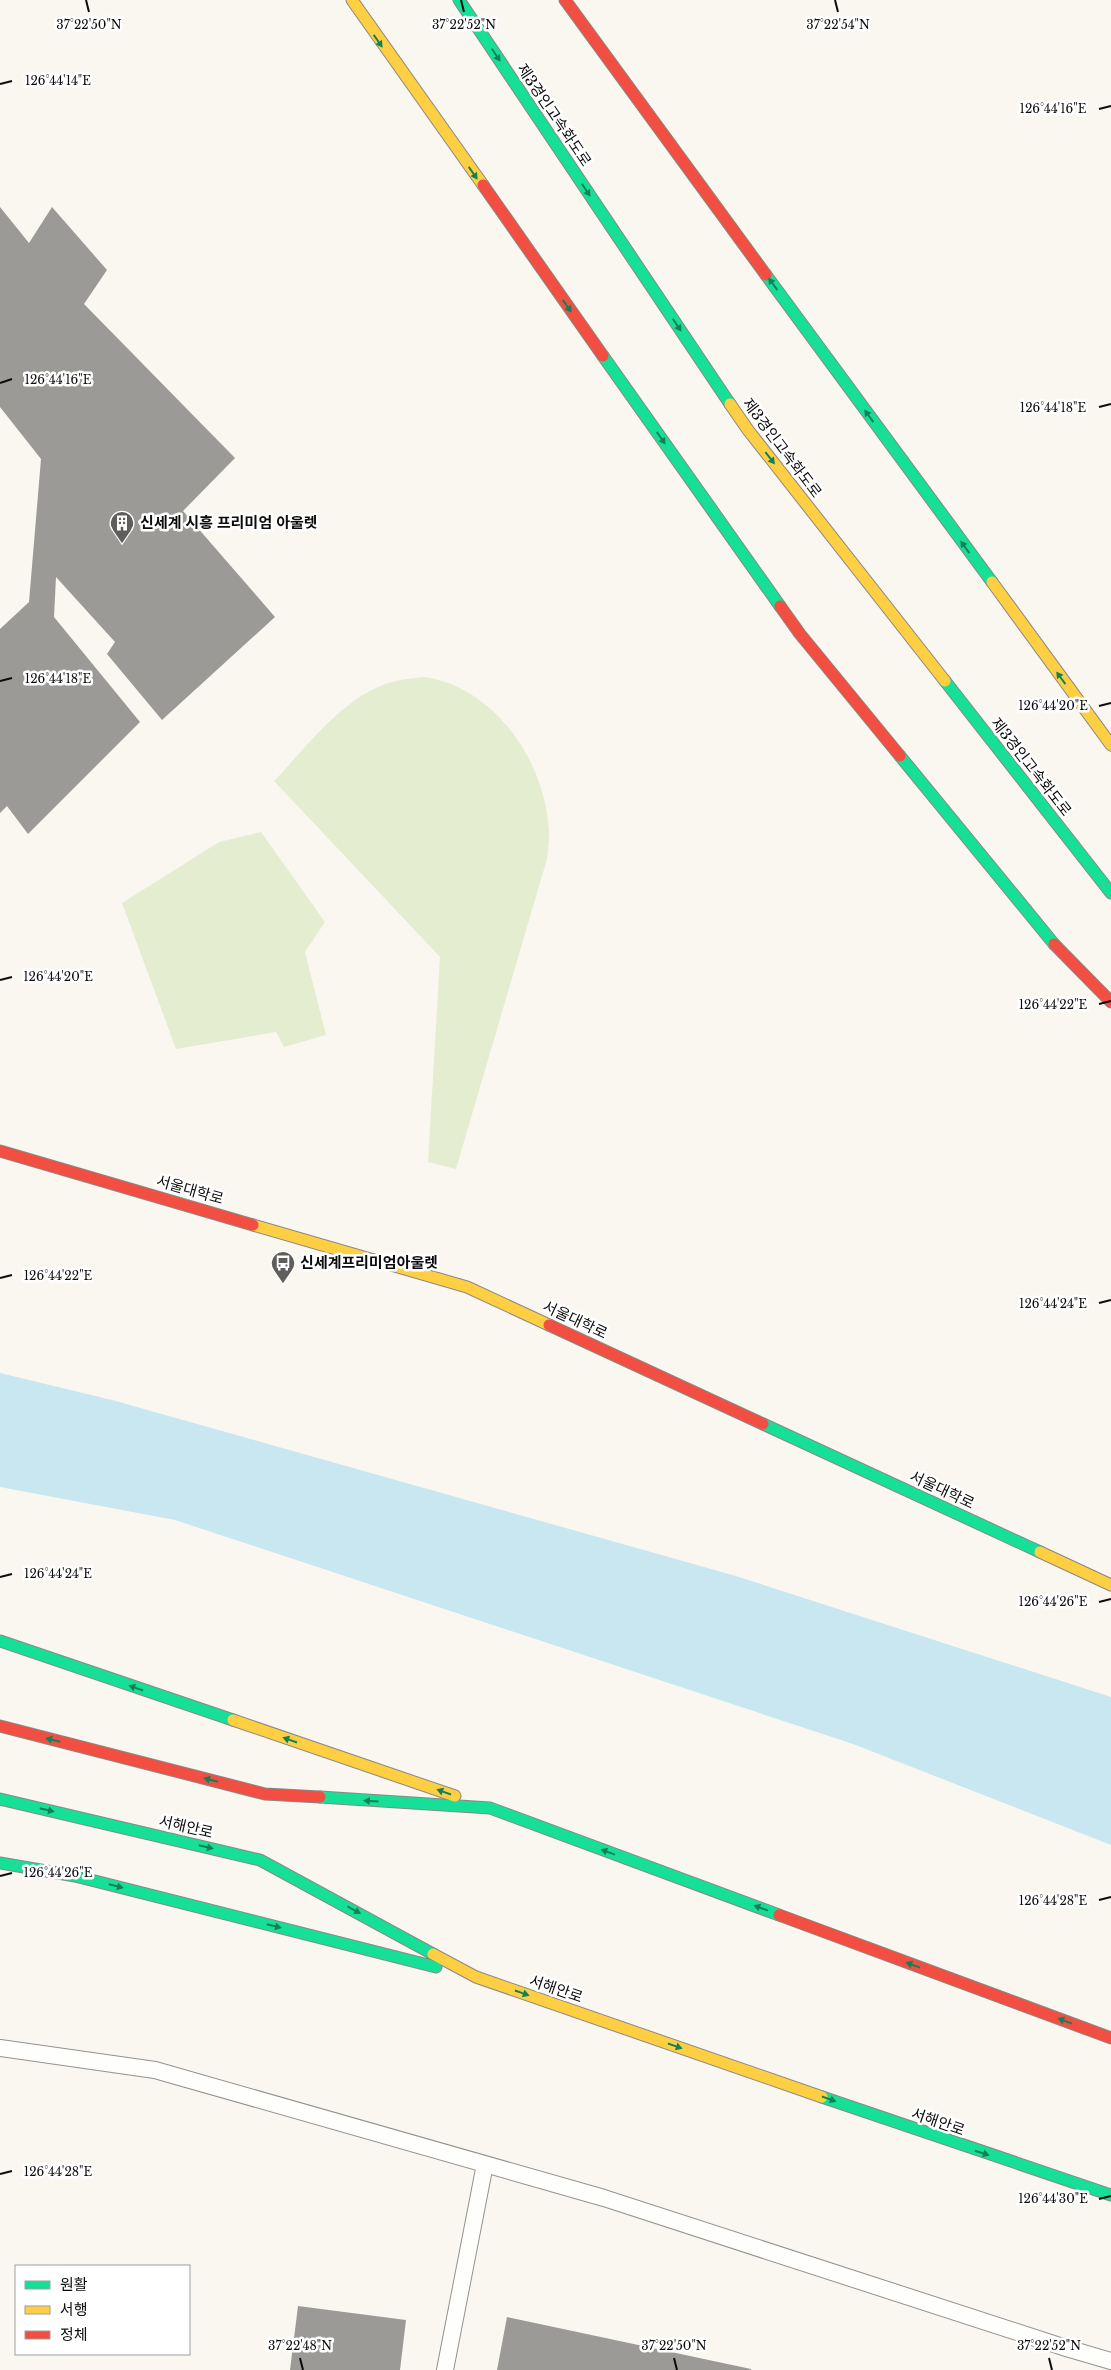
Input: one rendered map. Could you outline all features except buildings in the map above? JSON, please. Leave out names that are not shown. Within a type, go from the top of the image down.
[{"type":"main road","points":[[352,0],[800,634],[1054,945],[1111,1002]]},
{"type":"main road","name":"제3경인고속화도로","points":[[459,0],[748,430],[1111,893]]},
{"type":"main road","points":[[565,0],[1111,745]]},
{"type":"main road","name":"서울대학로","points":[[0,1151],[467,1286],[1111,1585]]},
{"type":"main road","points":[[0,1641],[490,1808],[1111,2038]]},
{"type":"main road","points":[[0,1726],[265,1794],[490,1808]]},
{"type":"main road","name":"서해안로","points":[[0,1799],[260,1860],[476,1977],[1111,2195]]},
{"type":"main road","points":[[0,1863],[75,1876],[476,1977]]},
{"type":"lane","points":[[0,2048],[155,2070],[604,2198],[1111,2361]]},
{"type":"lane","points":[[445,2370],[485,2164]]},
{"type":"green space","points":[[425,677],[451,684],[474,696],[495,713],[512,733],[527,756],[538,780],[546,806],[549,832],[547,859],[456,1169],[428,1162],[440,957],[274,781],[324,727],[352,702],[367,692],[388,683]]},
{"type":"green space","points":[[261,832],[325,922],[305,952],[326,1035],[284,1047],[276,1032],[176,1049],[122,903],[219,842]]},
{"type":"water","points":[[0,1373],[112,1400],[736,1576],[1111,1697],[1111,1845],[853,1744],[175,1520],[0,1487]]},
{"type":"traffic: fast","points":[[459,0],[730,404]]},
{"type":"traffic: fast","points":[[766,275],[992,582]]},
{"type":"traffic: fast","points":[[603,356],[780,606]]},
{"type":"traffic: fast","points":[[945,681],[1111,893]]},
{"type":"traffic: fast","points":[[900,756],[1054,944]]},
{"type":"traffic: fast","points":[[763,1424],[1040,1552]]},
{"type":"traffic: fast","points":[[0,1641],[233,1720]]},
{"type":"traffic: fast","points":[[320,1797],[490,1808],[779,1915]]},
{"type":"traffic: fast","points":[[0,1799],[260,1860],[433,1954]]},
{"type":"traffic: fast","points":[[0,1863],[75,1876],[436,1967]]},
{"type":"traffic: fast","points":[[822,2097],[1111,2195]]},
{"type":"traffic: slow","points":[[352,0],[483,185]]},
{"type":"traffic: slow","points":[[730,404],[748,430],[945,681]]},
{"type":"traffic: slow","points":[[992,582],[1111,745]]},
{"type":"traffic: slow","points":[[253,1225],[467,1287],[549,1325]]},
{"type":"traffic: slow","points":[[1040,1552],[1111,1585]]},
{"type":"traffic: slow","points":[[233,1720],[455,1796]]},
{"type":"traffic: slow","points":[[433,1954],[476,1977],[822,2097]]},
{"type":"traffic: jam","points":[[565,0],[766,275]]},
{"type":"traffic: jam","points":[[483,185],[603,356]]},
{"type":"traffic: jam","points":[[780,606],[800,634],[900,756]]},
{"type":"traffic: jam","points":[[1054,944],[1111,1002]]},
{"type":"traffic: jam","points":[[0,1151],[253,1225]]},
{"type":"traffic: jam","points":[[549,1325],[763,1424]]},
{"type":"traffic: jam","points":[[0,1726],[265,1794],[320,1797]]},
{"type":"traffic: jam","points":[[779,1915],[1111,2038]]},
{"type":"place","name":"신세계 시흥 프리미엄 아울렛","points":[[122,544]]},
{"type":"place","name":"신세계프리미엄아울렛","points":[[283,1284]]}]
